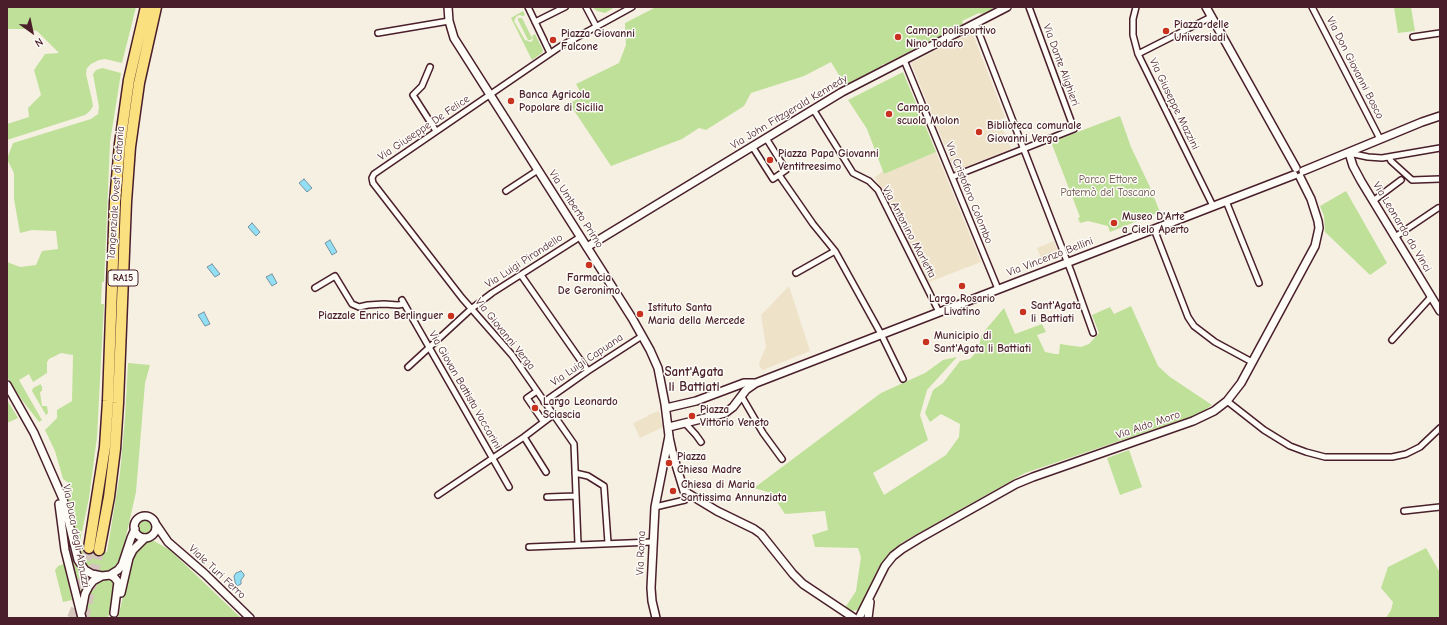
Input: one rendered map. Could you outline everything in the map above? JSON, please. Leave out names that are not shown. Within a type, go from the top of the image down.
[{"type":"highway","name":"Tangenziale Ovest di Catania","points":[[89,548],[105,447],[115,202],[120,144],[129,80],[146,7]]},
{"type":"highway","name":"Tangenziale Ovest di Catania","points":[[99,550],[109,497],[116,441],[126,202],[130,147],[139,83],[156,7]]},
{"type":"main road","name":"Via Umberto Primo","points":[[448,7],[449,21],[454,38],[587,247],[642,336],[658,368],[673,454],[686,493]]},
{"type":"main road","name":"Via John Fitzgerald Kennedy","points":[[587,247],[842,92],[1007,7]]},
{"type":"main road","name":"Via Aldo Moro","points":[[870,598],[884,566],[902,549],[1016,484],[1033,476],[1193,421],[1214,411],[1226,401],[1240,383],[1252,362],[1312,253],[1317,240],[1319,228],[1316,214],[1298,173],[1206,7]]},
{"type":"main road","name":"Via Vincenzo Bellini","points":[[756,383],[1298,173],[1440,116]]},
{"type":"main road","name":"Via Leonardo da Vinci","points":[[1349,153],[1353,166],[1373,201],[1440,311]]},
{"type":"main road","points":[[666,408],[696,401],[740,384],[756,383]]},
{"type":"main road","points":[[669,431],[685,423],[725,413],[734,407],[746,390],[756,383]]},
{"type":"main road","points":[[740,384],[743,396]]},
{"type":"main road","points":[[7,385],[34,433],[63,499],[78,560],[86,570],[92,574],[102,576],[110,575],[118,570],[122,565],[135,529],[136,521],[142,517],[150,517],[168,542]]},
{"type":"main road","name":"Via Roma","points":[[656,618],[651,588],[652,542],[655,507],[669,431]]},
{"type":"main road","name":"Via Duca degli Abruzzi","points":[[54,481],[61,513],[65,550],[82,616]]},
{"type":"main road","points":[[686,493],[761,534],[793,574],[803,584],[852,617],[857,612],[865,608]]},
{"type":"main road","points":[[114,615],[129,558],[133,550],[155,531],[155,523]]},
{"type":"main road","points":[[135,529],[139,536],[156,537],[168,542]]},
{"type":"main road","name":"Viale Turi Ferro","points":[[168,542],[250,618]]},
{"type":"main road","points":[[110,575],[118,582],[114,615]]},
{"type":"main road","points":[[82,616],[83,600],[87,589],[93,581],[102,576]]},
{"type":"main road","points":[[859,618],[870,598]]},
{"type":"main road","points":[[868,618],[870,598]]},
{"type":"street","points":[[528,7],[550,54]]},
{"type":"street","points":[[534,19],[565,7]]},
{"type":"street","points":[[586,7],[596,26]]},
{"type":"street","name":"Via Giuseppe De Felice","points":[[372,178],[374,174],[550,54],[596,26],[632,7]]},
{"type":"street","name":"Via Dante Alighieri","points":[[1023,149],[1074,129],[1029,7]]},
{"type":"street","name":"Via Giuseppe Mazzini","points":[[1136,7],[1134,35],[1138,54],[1213,206]]},
{"type":"street","name":"Via Don Giovanni Bosco","points":[[1312,7],[1380,139]]},
{"type":"street","points":[[1138,54],[1211,16]]},
{"type":"street","points":[[378,33],[449,21]]},
{"type":"street","points":[[975,23],[1068,262],[1093,333]]},
{"type":"street","points":[[1413,37],[1440,33]]},
{"type":"street","name":"Via Cristoforo Colombo","points":[[904,60],[998,289]]},
{"type":"street","points":[[430,67],[422,86],[413,95],[436,131]]},
{"type":"street","name":"Via Antonino Marletta","points":[[813,109],[853,173],[869,182],[878,190],[939,312]]},
{"type":"street","points":[[752,146],[772,179],[780,177],[786,170],[766,138]]},
{"type":"street","points":[[1349,153],[1368,157],[1389,157],[1440,148]]},
{"type":"street","points":[[952,177],[1023,149]]},
{"type":"street","points":[[1389,157],[1391,161],[1412,180],[1440,179]]},
{"type":"street","points":[[506,191],[538,170]]},
{"type":"street","points":[[780,177],[812,224],[835,251],[881,334],[903,379]]},
{"type":"street","name":"Via Giovanni Verga","points":[[372,178],[373,183],[471,309],[512,355],[574,444],[578,544]]},
{"type":"street","points":[[1373,201],[1401,180]]},
{"type":"street","points":[[1226,201],[1259,283]]},
{"type":"street","points":[[1394,237],[1438,208]]},
{"type":"street","points":[[1154,229],[1188,317],[1194,326],[1215,342],[1252,362]]},
{"type":"street","name":"Via Luigi Pirandello","points":[[408,367],[471,309],[492,293],[580,237]]},
{"type":"street","points":[[796,273],[835,251]]},
{"type":"street","points":[[521,275],[588,370]]},
{"type":"street","name":"Via Giovan Battista Vaccarini","points":[[314,288],[335,276],[352,304],[359,307],[368,304],[398,305],[403,302],[509,487]]},
{"type":"street","points":[[1392,340],[1431,297]]},
{"type":"street","name":"Via Luigi Capuana","points":[[544,402],[588,370],[642,336]]},
{"type":"street","points":[[537,391],[527,398],[543,421]]},
{"type":"street","points":[[743,396],[763,433],[782,459]]},
{"type":"street","points":[[1226,401],[1264,430],[1290,446],[1325,457],[1392,457],[1406,454],[1420,447],[1440,428]]},
{"type":"street","points":[[438,495],[524,437],[543,421],[553,415]]},
{"type":"street","points":[[685,423],[701,442]]},
{"type":"street","points":[[524,437],[546,472]]},
{"type":"street","points":[[575,473],[588,476],[604,486],[608,543]]},
{"type":"street","points":[[655,507],[685,500],[686,493]]},
{"type":"street","points":[[547,497],[576,496]]},
{"type":"street","points":[[1404,511],[1440,507]]},
{"type":"street","points":[[529,547],[652,542]]},
{"type":"shaded area","points":[[972,32],[1005,117],[1000,120],[1011,149],[955,171],[911,63]]},
{"type":"shaded area","points":[[936,152],[981,262],[929,282],[875,177],[883,171],[884,174]]},
{"type":"shaded area","points":[[1054,241],[1060,258],[1043,264],[1037,248]]},
{"type":"shaded area","points":[[789,286],[810,351],[763,370],[759,363],[766,347],[761,315]]},
{"type":"shaded area","points":[[659,411],[663,427],[640,438],[633,423]]},
{"type":"green space","points":[[7,7],[136,7],[122,63],[105,59],[91,64],[87,68],[86,74],[93,106],[85,115],[7,140],[7,124],[29,117],[28,108],[41,95],[34,70],[45,54],[59,53],[37,31],[26,29],[7,29]]},
{"type":"green space","points":[[592,7],[615,7],[605,13],[597,11]]},
{"type":"green space","points":[[656,7],[992,7],[993,9],[982,14],[979,13],[962,21],[963,24],[883,64],[845,85],[831,62],[804,76],[751,93],[744,106],[706,130],[699,128],[682,139],[611,166],[569,103],[583,97],[576,84],[619,63],[626,45],[625,23]]},
{"type":"green space","points":[[1394,7],[1411,7],[1415,31],[1398,33]]},
{"type":"green space","points":[[523,11],[525,15],[519,15],[514,21],[525,40],[531,42],[533,40],[532,36],[535,34],[543,50],[542,53],[532,60],[511,18]]},
{"type":"green space","points":[[518,18],[522,18],[532,38],[531,40],[528,40]]},
{"type":"green space","points":[[102,68],[121,73],[110,142],[104,282],[102,282],[101,304],[104,304],[97,437],[89,498],[79,546],[107,552],[120,473],[128,363],[150,365],[145,383],[136,492],[122,554],[120,560],[111,570],[99,573],[89,569],[81,561],[65,491],[69,483],[63,479],[55,451],[45,430],[57,418],[57,410],[72,401],[73,355],[61,353],[49,359],[47,362],[47,373],[33,382],[29,374],[19,380],[42,420],[39,422],[7,377],[7,262],[20,267],[36,265],[42,251],[58,249],[56,231],[32,230],[20,233],[14,199],[14,173],[7,159],[13,143],[91,119],[98,114],[99,107],[93,74],[96,70]]},
{"type":"green space","name":"Campo scuola Molon","points":[[903,72],[936,152],[884,174],[867,129],[848,100]]},
{"type":"green space","name":"Parco Ettore Paternò del Toscano","points":[[1120,116],[1131,147],[1160,212],[1110,232],[1108,226],[1088,221],[1080,223],[1078,218],[1080,217],[1051,142]]},
{"type":"green space","points":[[1346,191],[1387,263],[1370,275],[1325,232],[1324,216],[1320,206]]},
{"type":"green space","points":[[1131,306],[1158,366],[1170,377],[1212,405],[1193,416],[1025,473],[903,542],[891,552],[879,567],[862,606],[857,610],[851,611],[845,608],[856,591],[861,557],[858,548],[815,547],[812,535],[828,530],[825,511],[785,514],[771,493],[754,488],[881,393],[925,373],[943,360],[957,357],[927,390],[920,415],[928,440],[873,473],[884,495],[946,455],[959,437],[960,424],[941,414],[930,422],[925,413],[933,390],[943,383],[960,361],[970,359],[978,350],[982,334],[1004,308],[1015,334],[1042,324],[1046,332],[1037,335],[1045,352],[1059,354],[1060,344],[1081,347],[1089,344],[1099,333],[1092,315],[1110,307],[1114,314]]},
{"type":"green space","points":[[41,384],[42,391],[40,392],[42,406],[47,406],[48,413],[46,415],[32,391],[33,388]]},
{"type":"green space","points":[[7,400],[18,418],[7,423]]},
{"type":"green space","points":[[1129,450],[1142,487],[1120,495],[1107,458]]},
{"type":"green space","points":[[142,520],[148,520],[152,524],[152,530],[148,534],[142,534],[138,530],[138,524]]},
{"type":"green space","points":[[154,541],[170,550],[241,618],[118,618],[132,558],[144,543]]},
{"type":"green space","points":[[1426,548],[1440,571],[1440,618],[1386,618],[1391,610],[1393,602],[1381,588],[1388,567]]},
{"type":"green space","points":[[70,552],[73,553],[92,578],[79,593]]},
{"type":"green space","points":[[64,564],[72,600],[63,602],[55,570],[58,566]]},
{"type":"green space","points":[[109,578],[115,582],[115,590],[108,618],[84,618],[89,591],[97,581]]},
{"type":"water","points":[[304,179],[312,188],[307,192],[299,183]]},
{"type":"water","points":[[252,223],[260,232],[256,236],[248,227]]},
{"type":"water","points":[[330,240],[337,252],[332,255],[325,243]]},
{"type":"water","points":[[212,264],[220,274],[215,277],[207,267]]},
{"type":"water","points":[[272,274],[277,283],[272,286],[266,277]]},
{"type":"water","points":[[204,312],[210,324],[205,326],[198,315]]},
{"type":"water","points":[[241,571],[244,576],[241,580],[241,584],[237,586],[234,576],[236,573]]},
{"type":"tunnel","points":[[72,618],[77,606],[89,548]]},
{"type":"tunnel","points":[[84,618],[99,550]]},
{"type":"place","name":"Piazza delle Universiadi","points":[[1166,31]]},
{"type":"place","name":"Campo polisportivo Nino Todaro","points":[[898,37]]},
{"type":"place","name":"Piazza Giovanni Falcone","points":[[553,40]]},
{"type":"place","name":"Banca Agricola Popolare di Sicilia","points":[[511,101]]},
{"type":"place","name":"Campo scuola Molon","points":[[889,114]]},
{"type":"place","name":"Biblioteca comunale Giovanni Verga","points":[[979,132]]},
{"type":"place","name":"Piazza Papa Giovanni Ventitreesimo","points":[[770,160]]},
{"type":"place","name":"Museo D'Arte a Cielo Aperto","points":[[1114,223]]},
{"type":"place","name":"Farmacia De Geronimo","points":[[589,265]]},
{"type":"place","name":"Largo Rosario Livatino","points":[[962,286]]},
{"type":"place","name":"Sant'Agata li Battiati","points":[[1023,312]]},
{"type":"place","name":"Istituto Santa Maria della Mercede","points":[[640,314]]},
{"type":"place","name":"Piazzale Enrico Berlinguer","points":[[451,316]]},
{"type":"place","name":"Municipio di Sant'Agata li Battiati","points":[[926,342]]},
{"type":"place","name":"Largo Leonardo Sciascia","points":[[535,408]]},
{"type":"place","name":"Piazza Vittorio Veneto","points":[[692,416]]},
{"type":"place","name":"Piazza Chiesa Madre","points":[[669,463]]},
{"type":"place","name":"Chiesa di Maria Santissima Annunziata","points":[[673,491]]},
{"type":"district","name":"Sant'Agata li Battiati","points":[[694,380]]}]
